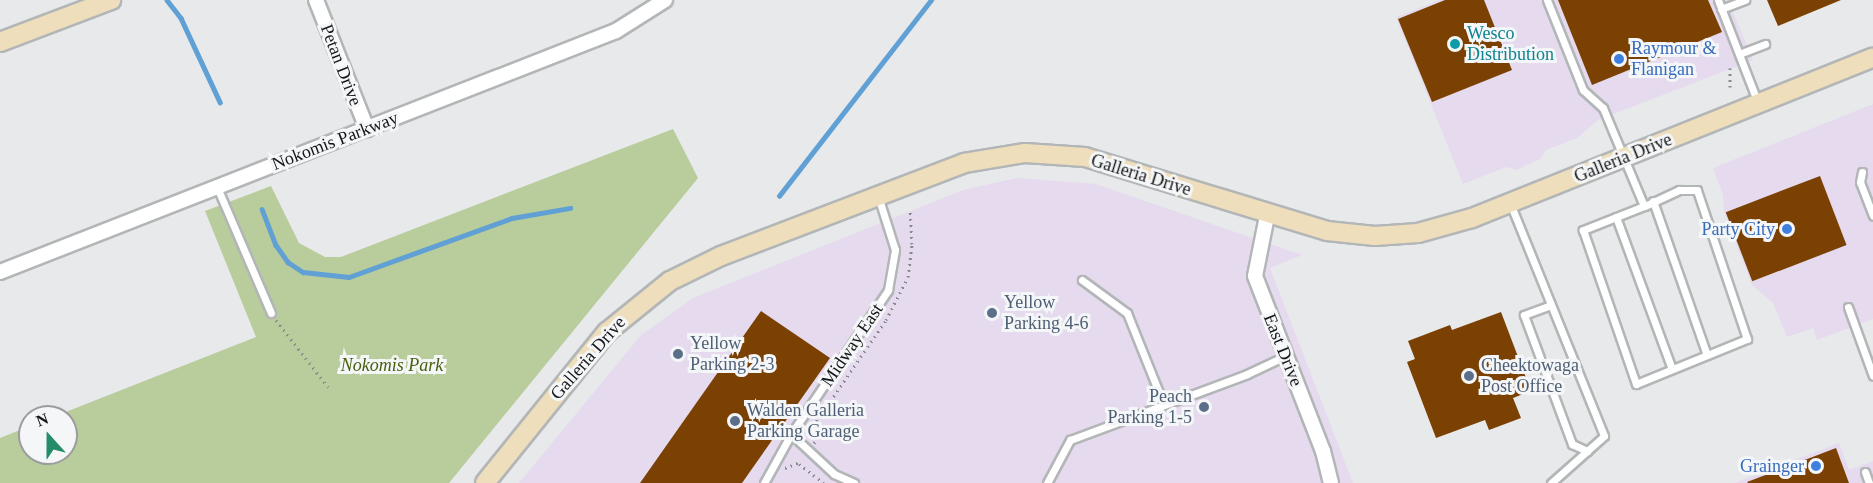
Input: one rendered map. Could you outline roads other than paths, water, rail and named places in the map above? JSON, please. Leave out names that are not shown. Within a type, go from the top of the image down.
[{"type":"street","points":[[0,42],[111,0]]},
{"type":"street","name":"Petan Drive","points":[[316,0],[367,129]]},
{"type":"street","name":"Nokomis Parkway","points":[[0,272],[616,31],[665,0]]},
{"type":"street","name":"Galleria Drive","points":[[485,483],[608,332],[644,299],[691,269],[964,163],[990,156],[1051,153],[1111,164],[1267,216],[1336,233],[1397,235],[1445,227],[1510,203],[1873,58]]},
{"type":"street","name":"East Drive","points":[[1267,216],[1255,276],[1323,451],[1331,483]]},
{"type":"lane","points":[[1547,0],[1583,90],[1591,102],[1603,108],[1644,206]]},
{"type":"lane","points":[[1718,0],[1758,103]]},
{"type":"lane","points":[[1721,9],[1745,0]]},
{"type":"lane","points":[[1739,54],[1765,44]]},
{"type":"lane","points":[[1862,172],[1860,182],[1873,216]]},
{"type":"lane","points":[[217,187],[270,313]]},
{"type":"lane","points":[[1679,190],[1697,190],[1747,339],[1636,384],[1583,230],[1653,201],[1679,190]]},
{"type":"lane","name":"Midway East","points":[[764,483],[791,435],[888,290],[894,268],[894,243],[878,195]]},
{"type":"lane","points":[[1653,201],[1707,355]]},
{"type":"lane","points":[[1510,203],[1604,436],[1551,483]]},
{"type":"lane","points":[[1616,217],[1672,369]]},
{"type":"lane","points":[[1082,280],[1127,312],[1164,405]]},
{"type":"lane","points":[[1551,305],[1524,315],[1572,444],[1587,451]]},
{"type":"lane","points":[[1848,307],[1873,376]]},
{"type":"lane","points":[[1047,483],[1066,442],[1285,356]]},
{"type":"lane","points":[[791,435],[834,474],[854,483]]},
{"type":"lane","points":[[1865,471],[1869,483]]},
{"type":"waterway","points":[[167,0],[181,18],[220,102]]},
{"type":"waterway","points":[[779,196],[931,0]]},
{"type":"waterway","points":[[262,209],[276,245],[288,262],[303,272],[349,277],[512,218],[570,208]]},
{"type":"place","name":"Wesco Distribution","points":[[1455,44]]},
{"type":"place","name":"Raymour & Flanigan","points":[[1619,59]]},
{"type":"place","name":"Party City","points":[[1787,229]]},
{"type":"place","name":"Yellow Parking 4-6","points":[[992,313]]},
{"type":"place","name":"Yellow Parking 2-3","points":[[678,354]]},
{"type":"place","name":"Cheektowaga Post Office","points":[[1469,376]]},
{"type":"place","name":"Peach Parking 1-5","points":[[1204,407]]},
{"type":"place","name":"Walden Galleria Parking Garage","points":[[735,421]]},
{"type":"place","name":"Grainger","points":[[1816,466]]},
{"type":"park label","name":"Nokomis Park","points":[[392,365]]}]
